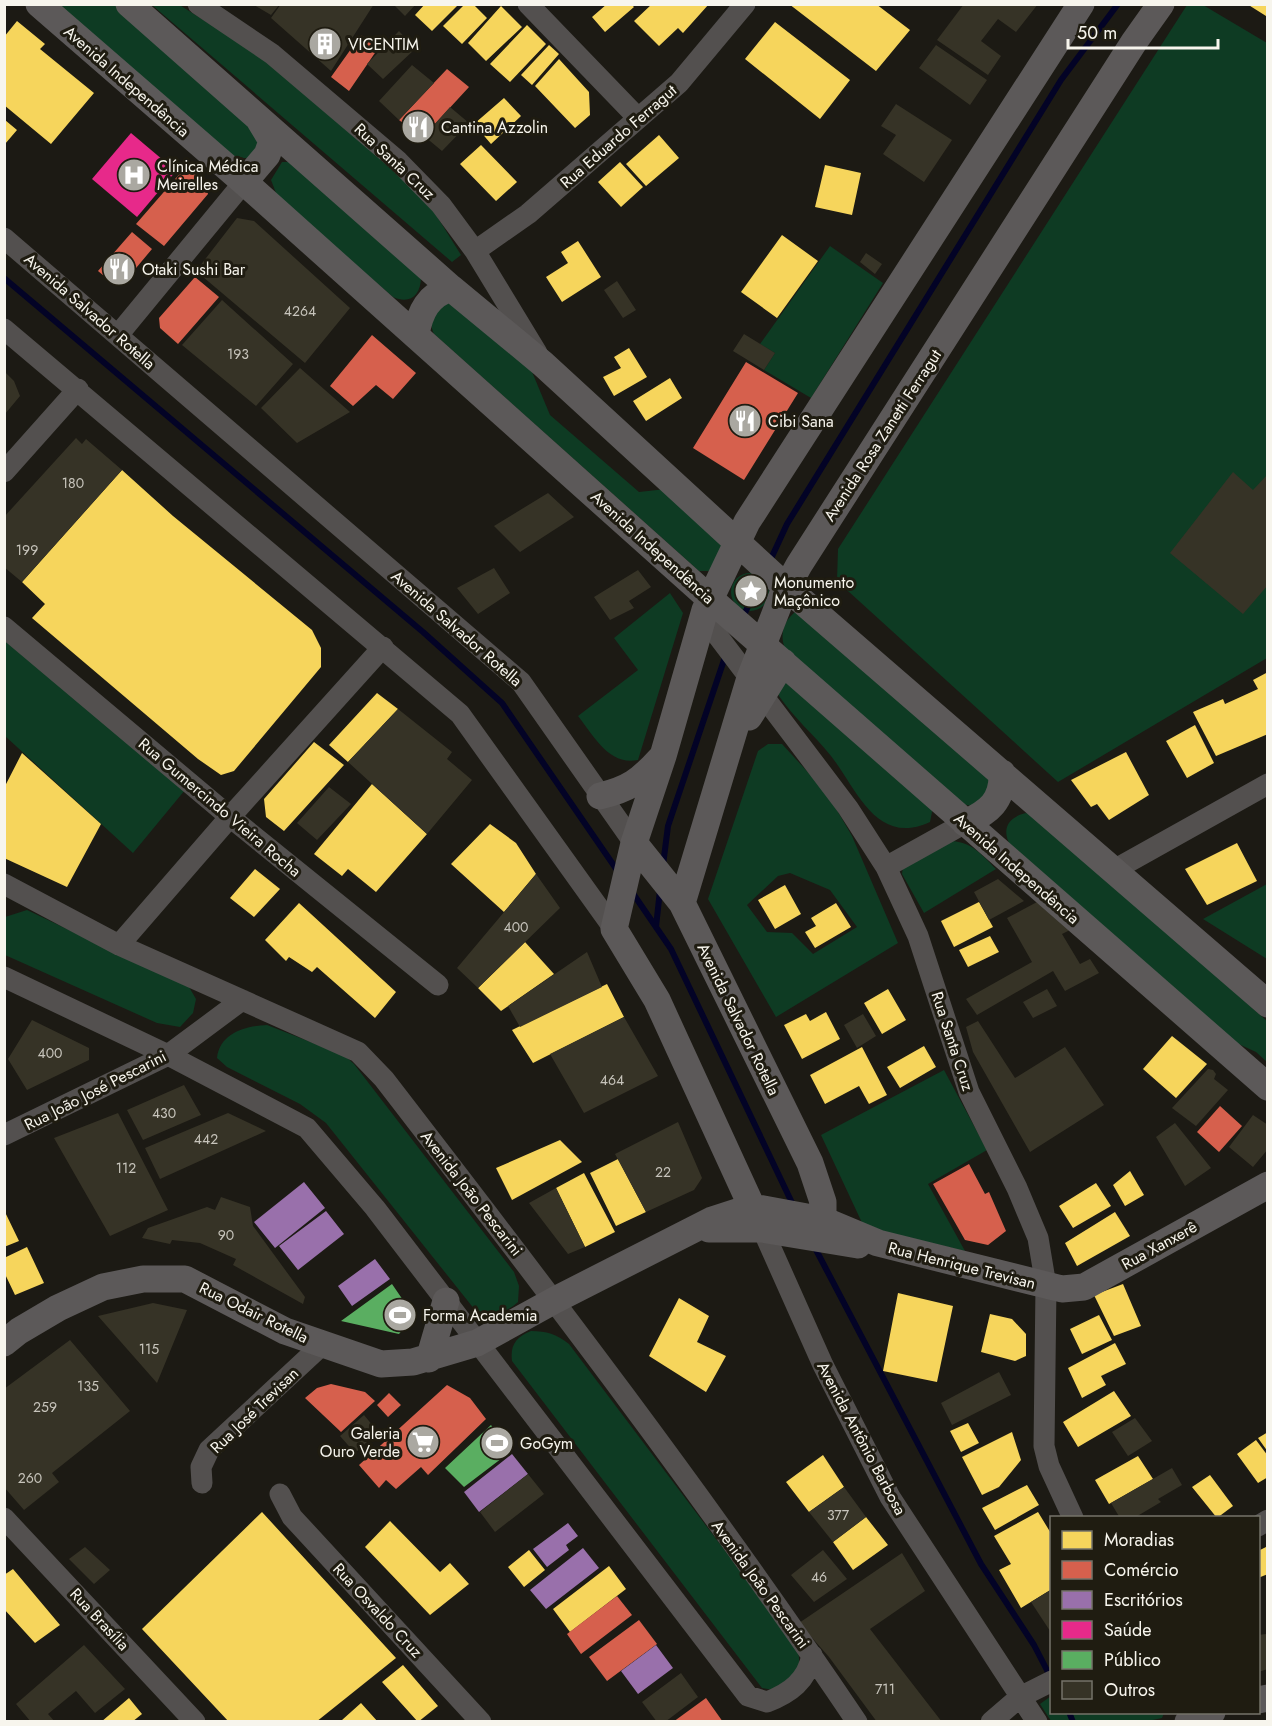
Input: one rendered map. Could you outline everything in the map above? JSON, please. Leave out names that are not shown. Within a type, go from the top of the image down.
[{"type":"main road","name":"Avenida Independência","points":[[39,4],[417,334],[707,604],[783,662],[965,824],[1268,1087]]},
{"type":"main road","points":[[129,4],[451,288],[543,364],[787,588],[1268,1004]]},
{"type":"main road","points":[[757,1218],[657,1000],[614,929],[634,843],[663,756],[707,604],[737,543],[753,513],[1081,4]]},
{"type":"main road","name":"Avenida Rosa Zanetti Ferragut","points":[[682,903],[731,746],[757,686],[762,644],[787,588],[1134,42],[1161,4]]},
{"type":"main road","points":[[244,182],[267,155],[272,141],[259,119]]},
{"type":"main road","points":[[417,334],[422,310],[442,291],[451,288]]},
{"type":"main road","points":[[757,686],[783,662]]},
{"type":"main road","points":[[600,795],[624,790],[644,776],[663,756]]},
{"type":"main road","points":[[965,824],[993,807],[1002,788],[1002,773]]},
{"type":"main road","name":"Avenida Salvador Rotella","points":[[634,843],[682,903],[810,1163],[823,1202],[824,1220]]},
{"type":"main road","points":[[1226,1049],[1268,1071]]},
{"type":"main road","name":"Rua Xanxerê","points":[[1047,1286],[1062,1289],[1084,1287],[1268,1185]]},
{"type":"main road","name":"Rua Odair Rotella","points":[[4,1343],[19,1330],[102,1287],[153,1279],[185,1279],[285,1331],[381,1364],[429,1359],[477,1343],[555,1300],[726,1213],[757,1218]]},
{"type":"main road","name":"Rua Henrique Trevisan","points":[[757,1218],[824,1220],[878,1243],[1047,1286]]},
{"type":"main road","name":"Rua Henrique Trevisan","points":[[757,1218],[794,1236],[852,1245],[878,1243]]},
{"type":"main road","points":[[794,1236],[824,1220]]},
{"type":"main road","points":[[429,1359],[446,1301]]},
{"type":"street","name":"Rua Santa Cruz","points":[[198,4],[272,54],[398,161],[441,205],[475,251],[543,364]]},
{"type":"street","points":[[528,4],[638,118]]},
{"type":"street","name":"Rua Eduardo Ferragut","points":[[475,251],[528,214],[679,83],[745,4]]},
{"type":"street","points":[[118,334],[244,182]]},
{"type":"street","name":"Avenida Salvador Rotella","points":[[4,238],[521,682],[634,843]]},
{"type":"street","points":[[4,329],[78,389],[460,714],[614,929]]},
{"type":"street","points":[[4,472],[78,389]]},
{"type":"street","name":"Rua Santa Cruz","points":[[707,604],[714,631],[835,790],[886,867],[918,936],[969,1092],[1017,1188],[1038,1239],[1047,1286],[1044,1446],[1049,1466],[1072,1516]]},
{"type":"street","name":"Rua Gumercindo Vieira Rocha","points":[[4,627],[230,817],[438,985]]},
{"type":"street","points":[[119,945],[383,647]]},
{"type":"street","points":[[1114,870],[1268,784]]},
{"type":"street","points":[[886,867],[965,824]]},
{"type":"street","name":"Avenida João Pescarini","points":[[5,886],[119,945],[358,1052],[384,1078],[555,1300],[812,1655],[857,1722]]},
{"type":"street","name":"Avenida João Pescarini","points":[[4,977],[168,1055],[307,1128],[375,1208],[748,1696],[767,1702],[794,1689],[810,1666],[812,1655]]},
{"type":"street","name":"Rua João José Pescarini","points":[[4,1135],[168,1055],[242,1000]]},
{"type":"street","name":"Avenida Antônio Barbosa","points":[[757,1218],[823,1365],[890,1497],[1037,1722]]},
{"type":"street","name":"Rua José Trevisan","points":[[202,1483],[201,1467],[209,1450],[323,1344]]},
{"type":"street","name":"Rua Osvaldo Cruz","points":[[280,1494],[292,1517],[473,1719]]},
{"type":"street","name":"Rua Brasília","points":[[4,1518],[195,1722]]},
{"type":"street","points":[[991,1722],[1020,1697],[1050,1682]]},
{"type":"green space","points":[[178,4],[273,64],[348,129],[428,202],[461,255],[452,262],[152,5]]},
{"type":"green space","points":[[57,5],[117,5],[257,129],[262,140],[251,158],[232,158]]},
{"type":"green space","points":[[1187,5],[1203,5],[1267,43],[1267,658],[1058,782],[837,581],[838,549]]},
{"type":"green space","points":[[282,162],[291,162],[421,277],[419,289],[413,297],[405,300],[393,297],[278,198],[271,180]]},
{"type":"green space","points":[[830,246],[883,283],[811,398],[764,370],[775,353],[760,344]]},
{"type":"green space","points":[[447,303],[456,304],[530,367],[550,415],[639,492],[666,489],[724,545],[709,571],[699,571],[434,334],[431,324],[433,316]]},
{"type":"green space","points":[[750,573],[763,579],[769,592],[763,605],[750,611],[737,605],[731,592],[737,579]]},
{"type":"green space","points":[[670,593],[683,613],[638,760],[628,761],[610,754],[603,748],[578,716],[638,670],[614,638]]},
{"type":"green space","points":[[798,610],[991,774],[991,794],[971,806],[963,804],[785,648],[784,627],[789,618]]},
{"type":"green space","points":[[5,641],[185,790],[133,853],[5,736]]},
{"type":"green space","points":[[786,681],[933,807],[930,822],[911,828],[895,827],[882,821],[870,811],[831,756],[779,696],[776,686]]},
{"type":"green space","points":[[768,744],[782,744],[827,793],[852,836],[898,943],[776,1017],[708,899],[758,751]],"holes":[[[790,873],[830,890],[857,927],[813,954],[792,933],[767,932],[747,905],[778,876]]]},
{"type":"green space","points":[[1026,813],[1036,817],[1267,1021],[1267,1062],[1256,1052],[1230,1040],[1010,845],[1006,833],[1008,824],[1015,817]]},
{"type":"green space","points":[[951,841],[971,847],[996,869],[924,913],[902,874],[903,867]]},
{"type":"green space","points":[[1267,884],[1267,959],[1203,919]]},
{"type":"green space","points":[[27,910],[189,987],[196,999],[193,1013],[180,1027],[157,1023],[5,955],[5,917]]},
{"type":"green space","points":[[267,1025],[344,1055],[354,1064],[514,1272],[519,1286],[518,1302],[498,1313],[475,1310],[326,1123],[300,1104],[227,1067],[217,1058],[223,1042],[235,1032]]},
{"type":"green space","points":[[944,1070],[987,1150],[928,1184],[965,1251],[864,1227],[821,1135]]},
{"type":"green space","points":[[531,1331],[551,1334],[569,1344],[796,1645],[799,1661],[796,1672],[773,1690],[762,1688],[512,1361],[515,1342]]},
{"type":"green space","points":[[1050,1697],[1050,1714],[1164,1714],[1162,1718],[1148,1721],[1051,1721],[1040,1704]]},
{"type":"building: Moradias","points":[[425,4],[459,4],[432,31],[415,15]]},
{"type":"building: Moradias","points":[[465,4],[473,4],[487,18],[462,44],[443,26]]},
{"type":"building: Moradias","points":[[607,4],[631,4],[634,7],[605,32],[592,17]]},
{"type":"building: Moradias","points":[[652,4],[709,4],[683,33],[678,28],[659,46],[634,21]]},
{"type":"building: Moradias","points":[[789,4],[876,4],[910,30],[876,71]]},
{"type":"building: Moradias","points":[[1247,4],[1268,4],[1268,13],[1266,16]]},
{"type":"building: Moradias","points":[[501,6],[522,27],[486,61],[468,43]]},
{"type":"building: Moradias","points":[[17,21],[45,44],[40,49],[94,93],[51,144],[4,105],[4,37]]},
{"type":"building: Moradias","points":[[775,22],[850,80],[820,119],[745,59]]},
{"type":"building: Moradias","points":[[527,25],[546,44],[510,82],[490,64]]},
{"type":"building: Moradias","points":[[549,45],[559,54],[532,85],[521,75]]},
{"type":"building: Moradias","points":[[559,59],[589,92],[590,115],[575,128],[535,86]]},
{"type":"building: Moradias","points":[[504,98],[521,116],[491,144],[474,124]]},
{"type":"building: Moradias","points":[[5,120],[17,130],[5,144]]},
{"type":"building: Moradias","points":[[659,135],[679,158],[646,186],[626,164]]},
{"type":"building: Moradias","points":[[481,145],[517,182],[496,201],[460,164]]},
{"type":"building: Moradias","points":[[620,162],[643,187],[621,207],[598,182]]},
{"type":"building: Moradias","points":[[825,165],[861,173],[852,215],[815,207]]},
{"type":"building: Moradias","points":[[782,235],[818,261],[777,318],[741,292]]},
{"type":"building: Moradias","points":[[578,241],[601,277],[562,302],[546,277],[568,263],[561,252]]},
{"type":"building: Moradias","points":[[629,348],[647,377],[614,396],[603,377],[621,368],[614,357]]},
{"type":"building: Moradias","points":[[670,378],[682,398],[646,421],[633,401]]},
{"type":"building: Moradias","points":[[122,470],[173,516],[312,630],[321,648],[321,667],[234,771],[221,775],[198,759],[32,618],[45,604],[22,582]]},
{"type":"building: Moradias","points":[[1268,672],[1268,734],[1216,756],[1193,712],[1223,699],[1225,704],[1258,689],[1253,680]]},
{"type":"building: Moradias","points":[[377,693],[398,709],[348,762],[329,745]]},
{"type":"building: Moradias","points":[[1195,725],[1214,763],[1187,778],[1166,741]]},
{"type":"building: Moradias","points":[[314,742],[344,765],[284,831],[266,817],[264,799]]},
{"type":"building: Moradias","points":[[1126,752],[1149,795],[1109,820],[1097,804],[1091,807],[1071,780]]},
{"type":"building: Moradias","points":[[22,753],[101,824],[67,887],[4,858],[4,788]]},
{"type":"building: Moradias","points":[[372,784],[427,834],[376,892],[348,869],[342,876],[314,854]]},
{"type":"building: Moradias","points":[[490,824],[516,843],[536,874],[504,912],[451,864]]},
{"type":"building: Moradias","points":[[1237,843],[1257,881],[1207,905],[1185,869]]},
{"type":"building: Moradias","points":[[255,869],[280,889],[254,917],[230,898]]},
{"type":"building: Moradias","points":[[785,885],[801,914],[775,929],[758,900]]},
{"type":"building: Moradias","points":[[979,902],[993,927],[954,947],[941,921]]},
{"type":"building: Moradias","points":[[299,903],[396,992],[375,1018],[317,967],[312,972],[289,957],[286,961],[265,940]]},
{"type":"building: Moradias","points":[[836,903],[851,927],[815,948],[805,932],[816,926],[811,918]]},
{"type":"building: Moradias","points":[[990,936],[999,952],[968,967],[959,950]]},
{"type":"building: Moradias","points":[[525,942],[554,974],[501,1011],[478,988]]},
{"type":"building: Moradias","points":[[607,984],[624,1017],[533,1063],[512,1030]]},
{"type":"building: Moradias","points":[[888,989],[906,1020],[882,1034],[864,1003]]},
{"type":"building: Moradias","points":[[826,1012],[840,1039],[802,1059],[784,1025],[806,1014],[810,1021]]},
{"type":"building: Moradias","points":[[1172,1036],[1207,1064],[1176,1098],[1143,1069]]},
{"type":"building: Moradias","points":[[924,1046],[936,1067],[900,1088],[887,1067]]},
{"type":"building: Moradias","points":[[862,1047],[887,1095],[869,1104],[859,1086],[825,1104],[810,1075]]},
{"type":"building: Moradias","points":[[560,1140],[582,1162],[512,1200],[496,1168]]},
{"type":"building: Moradias","points":[[618,1159],[646,1212],[616,1226],[590,1173]]},
{"type":"building: Moradias","points":[[1130,1171],[1144,1195],[1125,1206],[1113,1185]]},
{"type":"building: Moradias","points":[[584,1173],[615,1232],[585,1247],[556,1188]]},
{"type":"building: Moradias","points":[[1096,1183],[1111,1206],[1073,1228],[1059,1206]]},
{"type":"building: Moradias","points":[[4,1210],[19,1241],[4,1247]]},
{"type":"building: Moradias","points":[[1115,1212],[1130,1236],[1077,1266],[1065,1243]]},
{"type":"building: Moradias","points":[[27,1247],[44,1283],[15,1295],[4,1272],[4,1258]]},
{"type":"building: Moradias","points":[[1123,1284],[1141,1326],[1114,1336],[1094,1295]]},
{"type":"building: Moradias","points":[[898,1293],[953,1306],[937,1382],[883,1371]]},
{"type":"building: Moradias","points":[[679,1298],[709,1316],[697,1342],[726,1356],[706,1392],[649,1356]]},
{"type":"building: Moradias","points":[[990,1314],[1012,1319],[1026,1334],[1026,1356],[1015,1361],[981,1352]]},
{"type":"building: Moradias","points":[[1099,1315],[1112,1340],[1082,1354],[1070,1329]]},
{"type":"building: Moradias","points":[[1115,1343],[1126,1364],[1101,1376],[1106,1385],[1082,1398],[1068,1368]]},
{"type":"building: Moradias","points":[[1114,1391],[1131,1416],[1078,1447],[1063,1422]]},
{"type":"building: Moradias","points":[[968,1423],[979,1443],[961,1452],[950,1431]]},
{"type":"building: Moradias","points":[[1012,1432],[1021,1460],[999,1487],[982,1495],[962,1457]]},
{"type":"building: Moradias","points":[[1268,1432],[1268,1452],[1258,1438]]},
{"type":"building: Moradias","points":[[1256,1440],[1268,1456],[1268,1477],[1258,1483],[1237,1454]]},
{"type":"building: Moradias","points":[[823,1455],[844,1487],[809,1512],[786,1482]]},
{"type":"building: Moradias","points":[[1138,1456],[1153,1479],[1109,1504],[1095,1480]]},
{"type":"building: Moradias","points":[[1210,1475],[1233,1506],[1220,1516],[1215,1516],[1192,1487]]},
{"type":"building: Moradias","points":[[1027,1485],[1039,1505],[995,1530],[982,1508]]},
{"type":"building: Moradias","points":[[262,1512],[396,1658],[316,1722],[229,1722],[142,1629]]},
{"type":"building: Moradias","points":[[1038,1512],[1050,1532],[1050,1590],[1021,1608],[999,1570],[1011,1564],[994,1536]]},
{"type":"building: Moradias","points":[[866,1517],[888,1545],[853,1570],[833,1542]]},
{"type":"building: Moradias","points":[[390,1521],[440,1572],[450,1563],[469,1584],[430,1615],[365,1547]]},
{"type":"building: Moradias","points":[[1268,1546],[1268,1574],[1260,1577],[1260,1550]]},
{"type":"building: Moradias","points":[[529,1550],[545,1570],[524,1587],[508,1567]]},
{"type":"building: Moradias","points":[[609,1566],[626,1589],[570,1632],[553,1609]]},
{"type":"building: Moradias","points":[[13,1569],[60,1625],[35,1643],[4,1609],[4,1575]]},
{"type":"building: Moradias","points":[[403,1665],[438,1706],[418,1722],[382,1682]]},
{"type":"building: Moradias","points":[[129,1698],[142,1714],[132,1722],[101,1722]]},
{"type":"building: Moradias","points":[[361,1703],[378,1722],[343,1722],[342,1720]]},
{"type":"building: Comércio","points":[[361,35],[379,47],[349,91],[331,77]]},
{"type":"building: Comércio","points":[[447,69],[469,87],[422,138],[399,120]]},
{"type":"building: Comércio","points":[[189,163],[204,176],[208,194],[164,246],[136,224]]},
{"type":"building: Comércio","points":[[132,232],[152,249],[126,280],[119,274],[104,276],[98,271]]},
{"type":"building: Comércio","points":[[195,277],[219,297],[178,344],[160,328],[159,318]]},
{"type":"building: Comércio","points":[[372,335],[416,373],[393,399],[376,385],[353,406],[330,386]]},
{"type":"building: Comércio","name":"Cibi Sana","points":[[746,362],[798,393],[744,480],[693,448]]},
{"type":"building: Comércio","points":[[1220,1106],[1242,1126],[1219,1152],[1197,1132]]},
{"type":"building: Comércio","points":[[969,1164],[985,1194],[989,1192],[1006,1231],[988,1245],[965,1240],[933,1184]]},
{"type":"building: Comércio","points":[[331,1384],[365,1392],[375,1401],[341,1432],[305,1398],[317,1388]]},
{"type":"building: Comércio","name":"Galeria Ouro Verde","points":[[447,1385],[470,1398],[486,1419],[428,1475],[421,1467],[396,1489],[386,1480],[379,1488],[359,1465]]},
{"type":"building: Comércio","points":[[389,1393],[401,1405],[388,1417],[377,1405]]},
{"type":"building: Comércio","points":[[617,1596],[632,1615],[581,1654],[567,1634]]},
{"type":"building: Comércio","points":[[639,1620],[657,1644],[607,1681],[589,1657]]},
{"type":"building: Comércio","points":[[706,1698],[723,1722],[673,1722]]},
{"type":"building: Escritórios","points":[[304,1182],[325,1208],[275,1248],[254,1222]]},
{"type":"building: Escritórios","points":[[326,1211],[344,1234],[298,1270],[279,1246]]},
{"type":"building: Escritórios","points":[[375,1259],[390,1279],[352,1306],[338,1286]]},
{"type":"building: Escritórios","points":[[512,1454],[528,1474],[479,1512],[464,1492]]},
{"type":"building: Escritórios","points":[[568,1523],[578,1536],[566,1545],[569,1550],[547,1567],[533,1549]]},
{"type":"building: Escritórios","points":[[583,1548],[599,1568],[546,1609],[530,1590]]},
{"type":"building: Escritórios","points":[[656,1645],[673,1668],[638,1694],[621,1671]]},
{"type":"building: Saúde","name":"Clínica Médica Meirelles","points":[[131,133],[176,171],[137,217],[92,179]]},
{"type":"building: Público","points":[[392,1284],[405,1303],[409,1315],[407,1324],[399,1334],[341,1321]]},
{"type":"building: Público","points":[[491,1425],[510,1452],[464,1487],[445,1468]]},
{"type":"building: Outros","name":"VICENTIM","points":[[281,4],[374,4],[331,71],[271,18]]},
{"type":"building: Outros","points":[[393,4],[416,4],[405,16]]},
{"type":"building: Outros","points":[[964,4],[1038,4],[1016,32],[998,19],[981,41],[1001,56],[988,75],[937,40]]},
{"type":"building: Outros","points":[[254,5],[279,5],[271,15]]},
{"type":"building: Outros","points":[[399,31],[415,49],[383,79],[367,64]]},
{"type":"building: Outros","points":[[936,45],[987,80],[970,105],[919,68]]},
{"type":"building: Outros","points":[[412,65],[434,83],[399,120],[379,101]]},
{"type":"building: Outros","points":[[896,104],[952,140],[924,182],[883,154],[896,135],[881,126]]},
{"type":"building: Outros","points":[[450,107],[469,123],[442,151],[424,136]]},
{"type":"building: Outros","points":[[237,218],[254,221],[350,308],[305,363],[196,271]]},
{"type":"building: Outros","points":[[866,253],[882,264],[875,274],[860,262]]},
{"type":"building: Outros","points":[[617,281],[636,310],[623,318],[604,290]]},
{"type":"building: Outros","points":[[222,300],[293,364],[256,406],[182,345]]},
{"type":"building: Outros","points":[[744,334],[775,353],[764,370],[733,351]]},
{"type":"building: Outros","points":[[300,368],[350,412],[297,443],[261,408]]},
{"type":"building: Outros","points":[[5,372],[14,381],[20,396],[5,414]]},
{"type":"building: Outros","points":[[76,438],[82,444],[86,439],[122,470],[22,582],[4,567],[4,517]]},
{"type":"building: Outros","points":[[1233,472],[1253,490],[1268,474],[1268,585],[1243,614],[1170,553]]},
{"type":"building: Outros","points":[[548,493],[574,517],[520,552],[494,526]]},
{"type":"building: Outros","points":[[494,568],[510,593],[478,614],[457,588]]},
{"type":"building: Outros","points":[[638,570],[651,587],[629,601],[634,608],[610,620],[594,597]]},
{"type":"building: Outros","points":[[398,709],[452,752],[447,759],[472,780],[427,834],[348,762]]},
{"type":"building: Outros","points":[[329,787],[351,804],[317,840],[297,823]]},
{"type":"building: Outros","points":[[536,874],[560,908],[478,988],[457,968]]},
{"type":"building: Outros","points":[[998,879],[1024,901],[989,920],[974,892]]},
{"type":"building: Outros","points":[[1037,902],[1070,930],[1062,934],[1080,964],[1090,959],[1099,973],[1065,991],[1053,971],[977,1015],[966,999],[1032,962],[1007,918]]},
{"type":"building: Outros","points":[[587,952],[602,987],[520,1027],[508,1006]]},
{"type":"building: Outros","points":[[1047,989],[1057,1006],[1033,1018],[1023,1002]]},
{"type":"building: Outros","points":[[863,1014],[876,1036],[857,1048],[844,1025]]},
{"type":"building: Outros","points":[[624,1017],[658,1076],[584,1113],[550,1054]]},
{"type":"building: Outros","points":[[32,1020],[89,1048],[89,1060],[27,1090],[8,1059]]},
{"type":"building: Outros","points":[[978,1021],[1015,1078],[1065,1047],[1104,1105],[1030,1152],[973,1052],[966,1027]]},
{"type":"building: Outros","points":[[1208,1069],[1213,1070],[1216,1074],[1214,1079],[1228,1090],[1196,1126],[1172,1108]]},
{"type":"building: Outros","points":[[184,1085],[201,1115],[143,1140],[127,1110]]},
{"type":"building: Outros","points":[[118,1113],[168,1210],[110,1236],[54,1138]]},
{"type":"building: Outros","points":[[228,1113],[266,1131],[160,1179],[145,1148]]},
{"type":"building: Outros","points":[[1253,1115],[1268,1125],[1268,1149],[1253,1167],[1229,1147]]},
{"type":"building: Outros","points":[[678,1122],[702,1178],[694,1190],[646,1212],[615,1154]]},
{"type":"building: Outros","points":[[1175,1123],[1211,1168],[1185,1186],[1156,1137]]},
{"type":"building: Outros","points":[[556,1188],[585,1247],[568,1254],[529,1203]]},
{"type":"building: Outros","points":[[221,1197],[250,1207],[253,1226],[305,1297],[303,1304],[233,1265],[236,1259],[200,1243],[172,1240],[170,1244],[142,1238],[148,1228],[207,1207],[215,1210]]},
{"type":"building: Outros","points":[[153,1303],[187,1310],[157,1383],[98,1316]]},
{"type":"building: Outros","points":[[70,1340],[130,1411],[52,1473],[59,1482],[24,1510],[4,1487],[4,1389]]},
{"type":"building: Outros","points":[[999,1372],[1011,1395],[952,1425],[941,1403]]},
{"type":"building: Outros","points":[[364,1415],[378,1432],[355,1453],[340,1436]]},
{"type":"building: Outros","points":[[1135,1418],[1152,1441],[1128,1456],[1112,1432]]},
{"type":"building: Outros","points":[[1172,1468],[1182,1485],[1158,1499],[1161,1502],[1137,1516],[1119,1516],[1111,1503]]},
{"type":"building: Outros","points":[[528,1474],[544,1494],[495,1532],[480,1512]]},
{"type":"building: Outros","points":[[844,1487],[866,1517],[833,1542],[809,1512]]},
{"type":"building: Outros","points":[[85,1547],[110,1570],[94,1584],[69,1559]]},
{"type":"building: Outros","points":[[823,1550],[847,1579],[814,1602],[791,1575]]},
{"type":"building: Outros","points":[[902,1553],[925,1591],[870,1629],[942,1722],[877,1722],[829,1657],[799,1623]]},
{"type":"building: Outros","points":[[1050,1590],[1050,1631],[1031,1602]]},
{"type":"building: Outros","points":[[1266,1634],[1268,1669],[1260,1671],[1260,1635]]},
{"type":"building: Outros","points":[[84,1645],[125,1689],[95,1713],[76,1691],[48,1714],[55,1722],[31,1722],[16,1704]]},
{"type":"building: Outros","points":[[681,1673],[698,1697],[665,1722],[657,1722],[642,1702]]},
{"type":"waterway","points":[[769,563],[787,524],[1061,80],[1118,4]]},
{"type":"waterway","points":[[4,278],[423,632],[502,703],[619,873]]},
{"type":"waterway","points":[[743,617],[763,575]]},
{"type":"waterway","points":[[663,865],[668,826],[726,654]]},
{"type":"waterway","points":[[656,927],[660,890]]},
{"type":"waterway","points":[[632,892],[671,949],[794,1207]]},
{"type":"waterway","points":[[814,1246],[981,1564],[1034,1645],[1050,1676]]},
{"type":"waterway","points":[[1070,1714],[1073,1722]]},
{"type":"place","name":"VICENTIM","points":[[325,44]]},
{"type":"place","name":"Cantina Azzolin","points":[[418,127]]},
{"type":"place","name":"Clínica Médica Meirelles","points":[[134,175]]},
{"type":"place","name":"Otaki Sushi Bar","points":[[119,269]]},
{"type":"place","name":"Cibi Sana","points":[[745,421]]},
{"type":"place","name":"Monumento Maçônico","points":[[751,591]]},
{"type":"place","name":"Forma Academia","points":[[400,1315]]},
{"type":"place","name":"Galeria Ouro Verde","points":[[423,1442]]},
{"type":"place","name":"GoGym","points":[[497,1443]]}]
